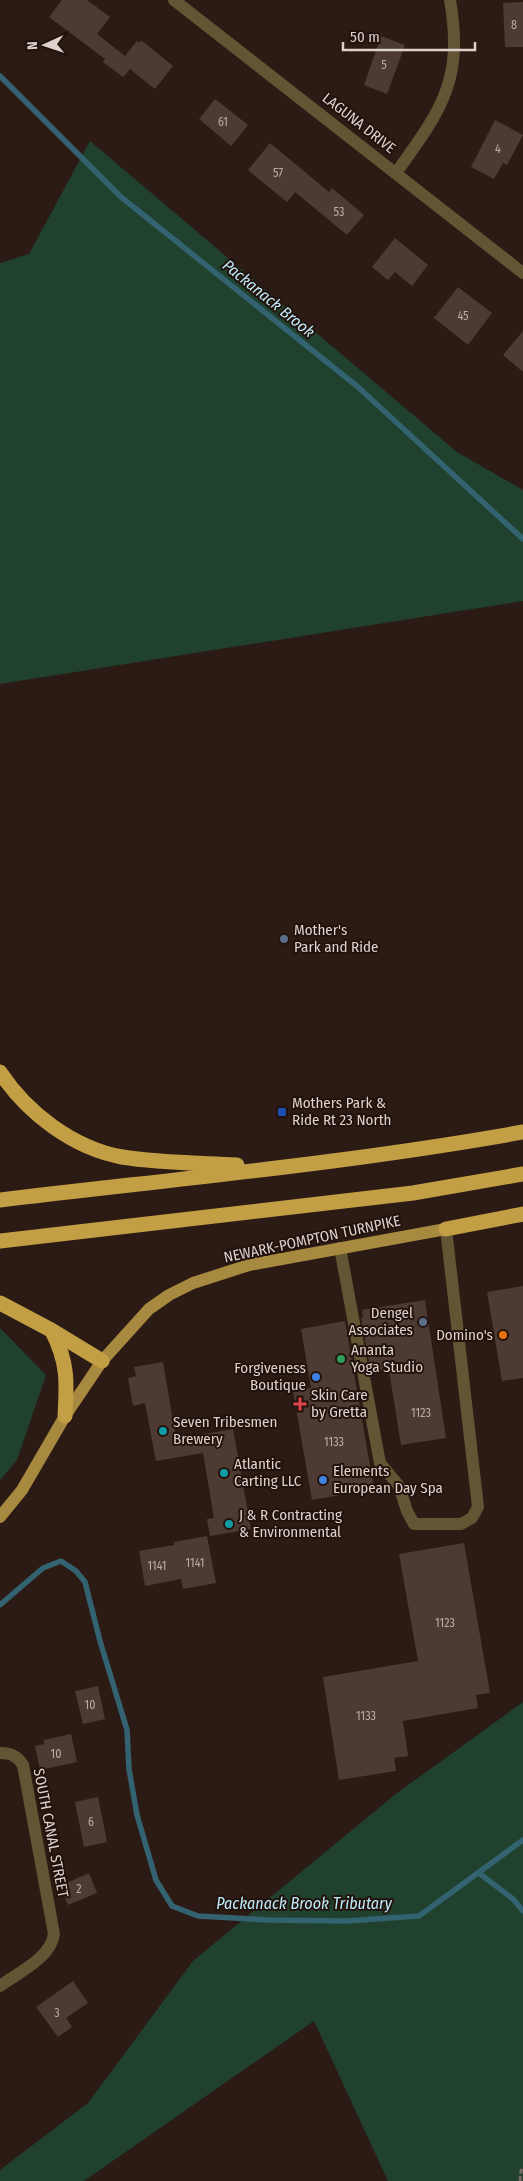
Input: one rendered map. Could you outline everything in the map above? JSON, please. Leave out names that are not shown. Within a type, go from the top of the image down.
[{"type":"highway","points":[[0,1072],[31,1110],[62,1133],[98,1151],[122,1157],[147,1160],[278,1167]]},
{"type":"highway","points":[[0,1200],[408,1151],[523,1132]]},
{"type":"highway","points":[[0,1241],[413,1193],[523,1174]]},
{"type":"highway","points":[[446,1228],[523,1214]]},
{"type":"highway","points":[[0,1303],[51,1330],[102,1361]]},
{"type":"highway","points":[[51,1330],[62,1350],[67,1380],[65,1416]]},
{"type":"main road","name":"NEWARK-POMPTON TURNPIKE","points":[[0,1517],[22,1490],[65,1416],[102,1361],[148,1309],[169,1295],[193,1283],[249,1265],[446,1228]]},
{"type":"street","name":"LAGUNA DRIVE","points":[[174,0],[523,273]]},
{"type":"street","points":[[396,173],[432,122],[444,98],[452,72],[455,46],[450,0]]},
{"type":"street","points":[[340,1248],[380,1463],[399,1486],[406,1511],[414,1524],[461,1524],[472,1518],[478,1507],[446,1228]]},
{"type":"street","name":"SOUTH CANAL STREET","points":[[0,1753],[11,1754],[19,1758],[23,1765],[54,1934],[53,1943],[47,1952],[0,1986]]},
{"type":"path","points":[[520,2181],[523,2167]]},
{"type":"green space","points":[[90,141],[457,452],[523,490],[523,601],[0,684],[0,263],[29,254]]},
{"type":"green space","points":[[0,1328],[46,1375],[17,1460],[0,1480]]},
{"type":"green space","points":[[523,1702],[523,2181],[388,2181],[314,2021],[84,2181],[0,2181],[0,2170],[88,2103],[193,1961],[397,1793]]},
{"type":"building","points":[[62,0],[87,0],[110,17],[97,34],[125,56],[137,41],[140,43],[141,40],[173,66],[155,89],[130,69],[123,77],[103,62],[105,59],[49,17]]},
{"type":"building","points":[[523,2],[523,47],[505,47],[503,3]]},
{"type":"building","points":[[381,36],[405,45],[387,94],[364,85]]},
{"type":"building","points":[[215,99],[248,125],[231,146],[199,119]]},
{"type":"building","points":[[495,120],[523,135],[507,165],[503,163],[494,179],[471,167]]},
{"type":"building","points":[[270,143],[329,192],[332,188],[364,215],[347,235],[295,192],[287,202],[248,170]]},
{"type":"building","points":[[395,238],[428,265],[412,286],[395,272],[388,280],[372,267]]},
{"type":"building","points":[[458,287],[492,313],[468,345],[434,318]]},
{"type":"building","points":[[523,331],[523,372],[503,355]]},
{"type":"building","points":[[523,1286],[523,1378],[502,1381],[487,1292]]},
{"type":"building","points":[[425,1300],[446,1438],[401,1445],[389,1370],[371,1373],[361,1318],[363,1318],[362,1310]]},
{"type":"building","points":[[345,1321],[374,1489],[312,1500],[293,1391],[311,1388],[301,1329]]},
{"type":"building","points":[[163,1362],[176,1439],[233,1429],[251,1529],[210,1536],[207,1519],[214,1518],[203,1453],[156,1461],[145,1403],[133,1406],[128,1378],[136,1376],[134,1367]]},
{"type":"building","points":[[207,1536],[216,1583],[183,1589],[181,1579],[145,1586],[139,1551],[174,1545],[174,1542]]},
{"type":"building","points":[[464,1543],[490,1693],[476,1695],[478,1708],[403,1721],[408,1756],[394,1758],[396,1771],[339,1780],[323,1677],[418,1661],[399,1554]]},
{"type":"building","points":[[98,1686],[105,1719],[83,1724],[75,1691]]},
{"type":"building","points":[[71,1734],[77,1762],[40,1770],[35,1746],[44,1744],[44,1740]]},
{"type":"building","points":[[98,1797],[107,1842],[84,1847],[75,1802]]},
{"type":"building","points":[[89,1873],[97,1893],[68,1905],[60,1886]]},
{"type":"building","points":[[73,1981],[88,2003],[66,2018],[72,2027],[58,2037],[36,2007]]},
{"type":"waterway","name":"Packanack Brook","points":[[0,76],[121,197],[358,387],[523,539]]},
{"type":"waterway","name":"Packanack Brook Tributary","points":[[0,1605],[43,1568],[61,1561],[76,1571],[85,1582],[100,1641],[127,1730],[129,1769],[137,1815],[156,1880],[172,1906],[198,1916],[267,1920],[346,1921],[419,1916],[523,1840]]},
{"type":"waterway","name":"Packanack Brook Tributary","points":[[479,1873],[513,1899],[523,1911]]},
{"type":"place","name":"Mother's Park and Ride","points":[[284,939]]},
{"type":"place","name":"Mothers Park & Ride Rt 23 North","points":[[282,1112]]},
{"type":"place","name":"Dengel Associates","points":[[423,1322]]},
{"type":"place","name":"Domino's","points":[[503,1335]]},
{"type":"place","name":"Ananta Yoga Studio","points":[[341,1359]]},
{"type":"place","name":"Forgiveness Boutique","points":[[316,1377]]},
{"type":"place","name":"Skin Care by Gretta","points":[[300,1404]]},
{"type":"place","name":"Seven Tribesmen Brewery","points":[[163,1431]]},
{"type":"place","name":"Atlantic Carting LLC","points":[[224,1473]]},
{"type":"place","name":"Elements European Day Spa","points":[[323,1480]]},
{"type":"place","name":"J & R Contracting & Environmental","points":[[229,1524]]}]
